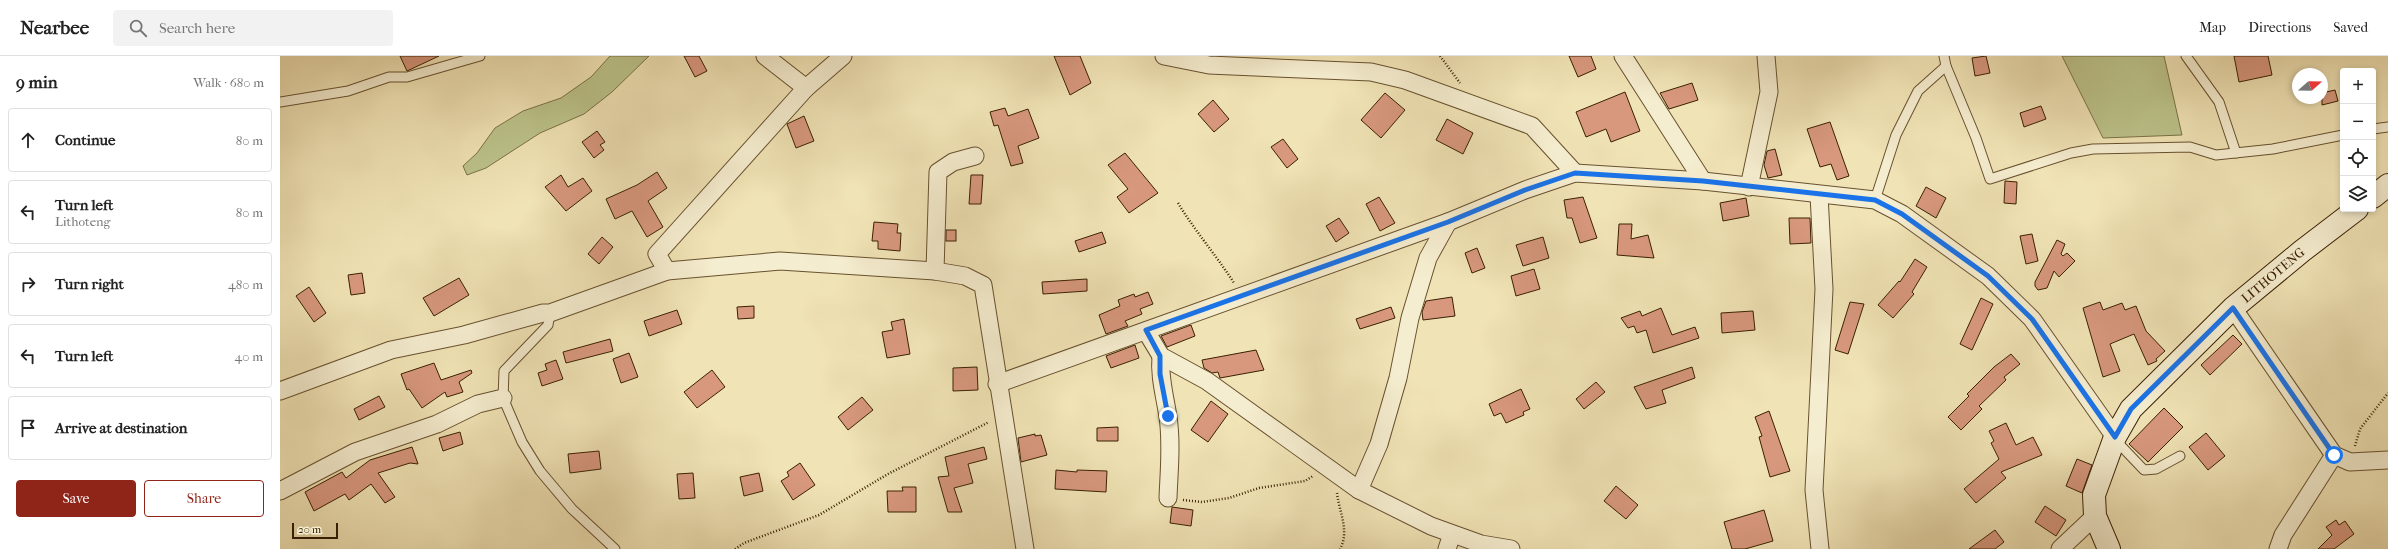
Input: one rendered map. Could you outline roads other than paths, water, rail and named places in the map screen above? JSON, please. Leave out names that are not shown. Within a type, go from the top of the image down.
[{"type":"main road","points":[[2376,195],[2388,185]]},
{"type":"main road","name":"LITHOTENG","points":[[2109,549],[2095,516],[2094,495],[2114,439],[2131,409],[2233,308],[2302,251],[2353,212]]},
{"type":"street","points":[[765,56],[806,88]]},
{"type":"street","points":[[667,271],[657,254],[806,88],[843,56]]},
{"type":"street","points":[[1164,56],[1209,65],[1371,72],[1405,80],[1532,126],[1575,173]]},
{"type":"street","points":[[1623,56],[1703,181]]},
{"type":"street","points":[[1749,187],[1769,92],[1766,56]]},
{"type":"street","points":[[934,271],[938,172],[953,162],[976,156]]},
{"type":"street","points":[[997,384],[1448,222],[1525,190],[1575,173],[1703,181],[1875,200],[1902,214],[1988,276],[2026,314],[2114,439]]},
{"type":"street","points":[[1819,195],[1824,289],[1814,490],[1820,549]]},
{"type":"street","points":[[1359,490],[1379,444],[1398,378],[1410,318],[1428,258],[1448,222]]},
{"type":"street","points":[[280,391],[391,350],[464,335],[543,313],[550,313],[667,271],[780,261],[934,271],[965,276],[983,285],[997,384],[1024,549]]},
{"type":"street","points":[[2233,308],[2334,455],[2350,462],[2388,460]]},
{"type":"street","points":[[1146,330],[1160,356],[1160,374],[1168,416],[1171,444],[1168,498]]},
{"type":"street","points":[[1160,356],[1207,381],[1239,406],[1307,451],[1328,470],[1359,490],[1431,526],[1450,542],[1481,544],[1511,549]]},
{"type":"street","points":[[280,491],[355,452],[437,424],[478,404],[503,398]]},
{"type":"street","points":[[2278,549],[2283,535],[2334,455]]},
{"type":"street","points":[[2060,549],[2095,516]]},
{"type":"lane","points":[[280,102],[348,91],[389,77],[407,77],[480,56]]},
{"type":"lane","points":[[1944,56],[1946,66],[1976,138],[1990,179],[2071,153],[2093,150],[2190,147],[2216,155],[2273,149],[2340,136]]},
{"type":"lane","points":[[2186,56],[2219,102],[2236,153]]},
{"type":"lane","points":[[1875,200],[1896,135],[1918,91],[1946,66]]},
{"type":"lane","points":[[2376,129],[2388,127]]},
{"type":"lane","points":[[550,313],[548,325],[504,371],[503,398],[522,442],[540,471],[572,509],[615,549]]},
{"type":"lane","points":[[2114,439],[2144,470],[2156,470],[2180,456]]}]
